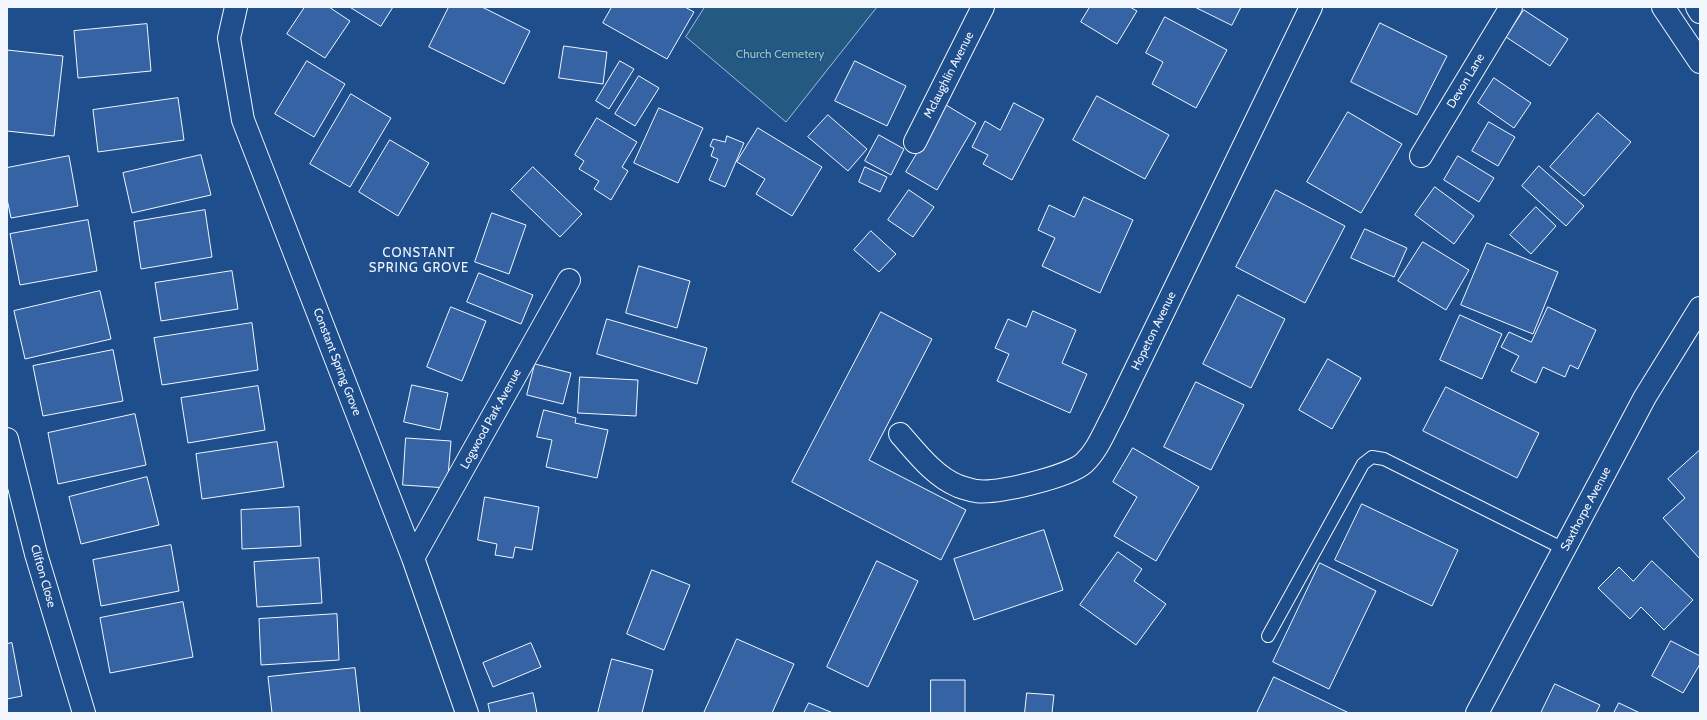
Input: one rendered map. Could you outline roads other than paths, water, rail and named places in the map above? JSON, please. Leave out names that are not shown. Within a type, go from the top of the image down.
[{"type":"street","name":"Constant Spring Grove","points":[[236,7],[229,38],[243,120],[413,558],[467,713]]},
{"type":"street","name":"Mclaughlin Avenue","points":[[915,142],[983,7]]},
{"type":"street","name":"Hopeton Avenue","points":[[900,434],[935,472],[958,486],[976,491],[997,490],[1044,481],[1066,473],[1083,463],[1098,446],[1312,7]]},
{"type":"street","name":"Devon Lane","points":[[1422,156],[1511,7]]},
{"type":"street","points":[[1663,7],[1700,62]]},
{"type":"street","points":[[1697,7],[1700,12]]},
{"type":"street","name":"Logwood Park Avenue","points":[[413,558],[569,280]]},
{"type":"street","name":"Saxthorpe Avenue","points":[[1477,713],[1645,397],[1700,308]]},
{"type":"street","name":"Clifton Close","points":[[7,439],[36,554],[84,713]]},
{"type":"lane","points":[[1268,636],[1363,464],[1372,457],[1384,459],[1564,549]]},
{"type":"district","name":"CONSTANT SPRING GROVE","points":[[419,260]]},
{"type":"park label","name":"Church Cemetery","points":[[780,54]]}]
